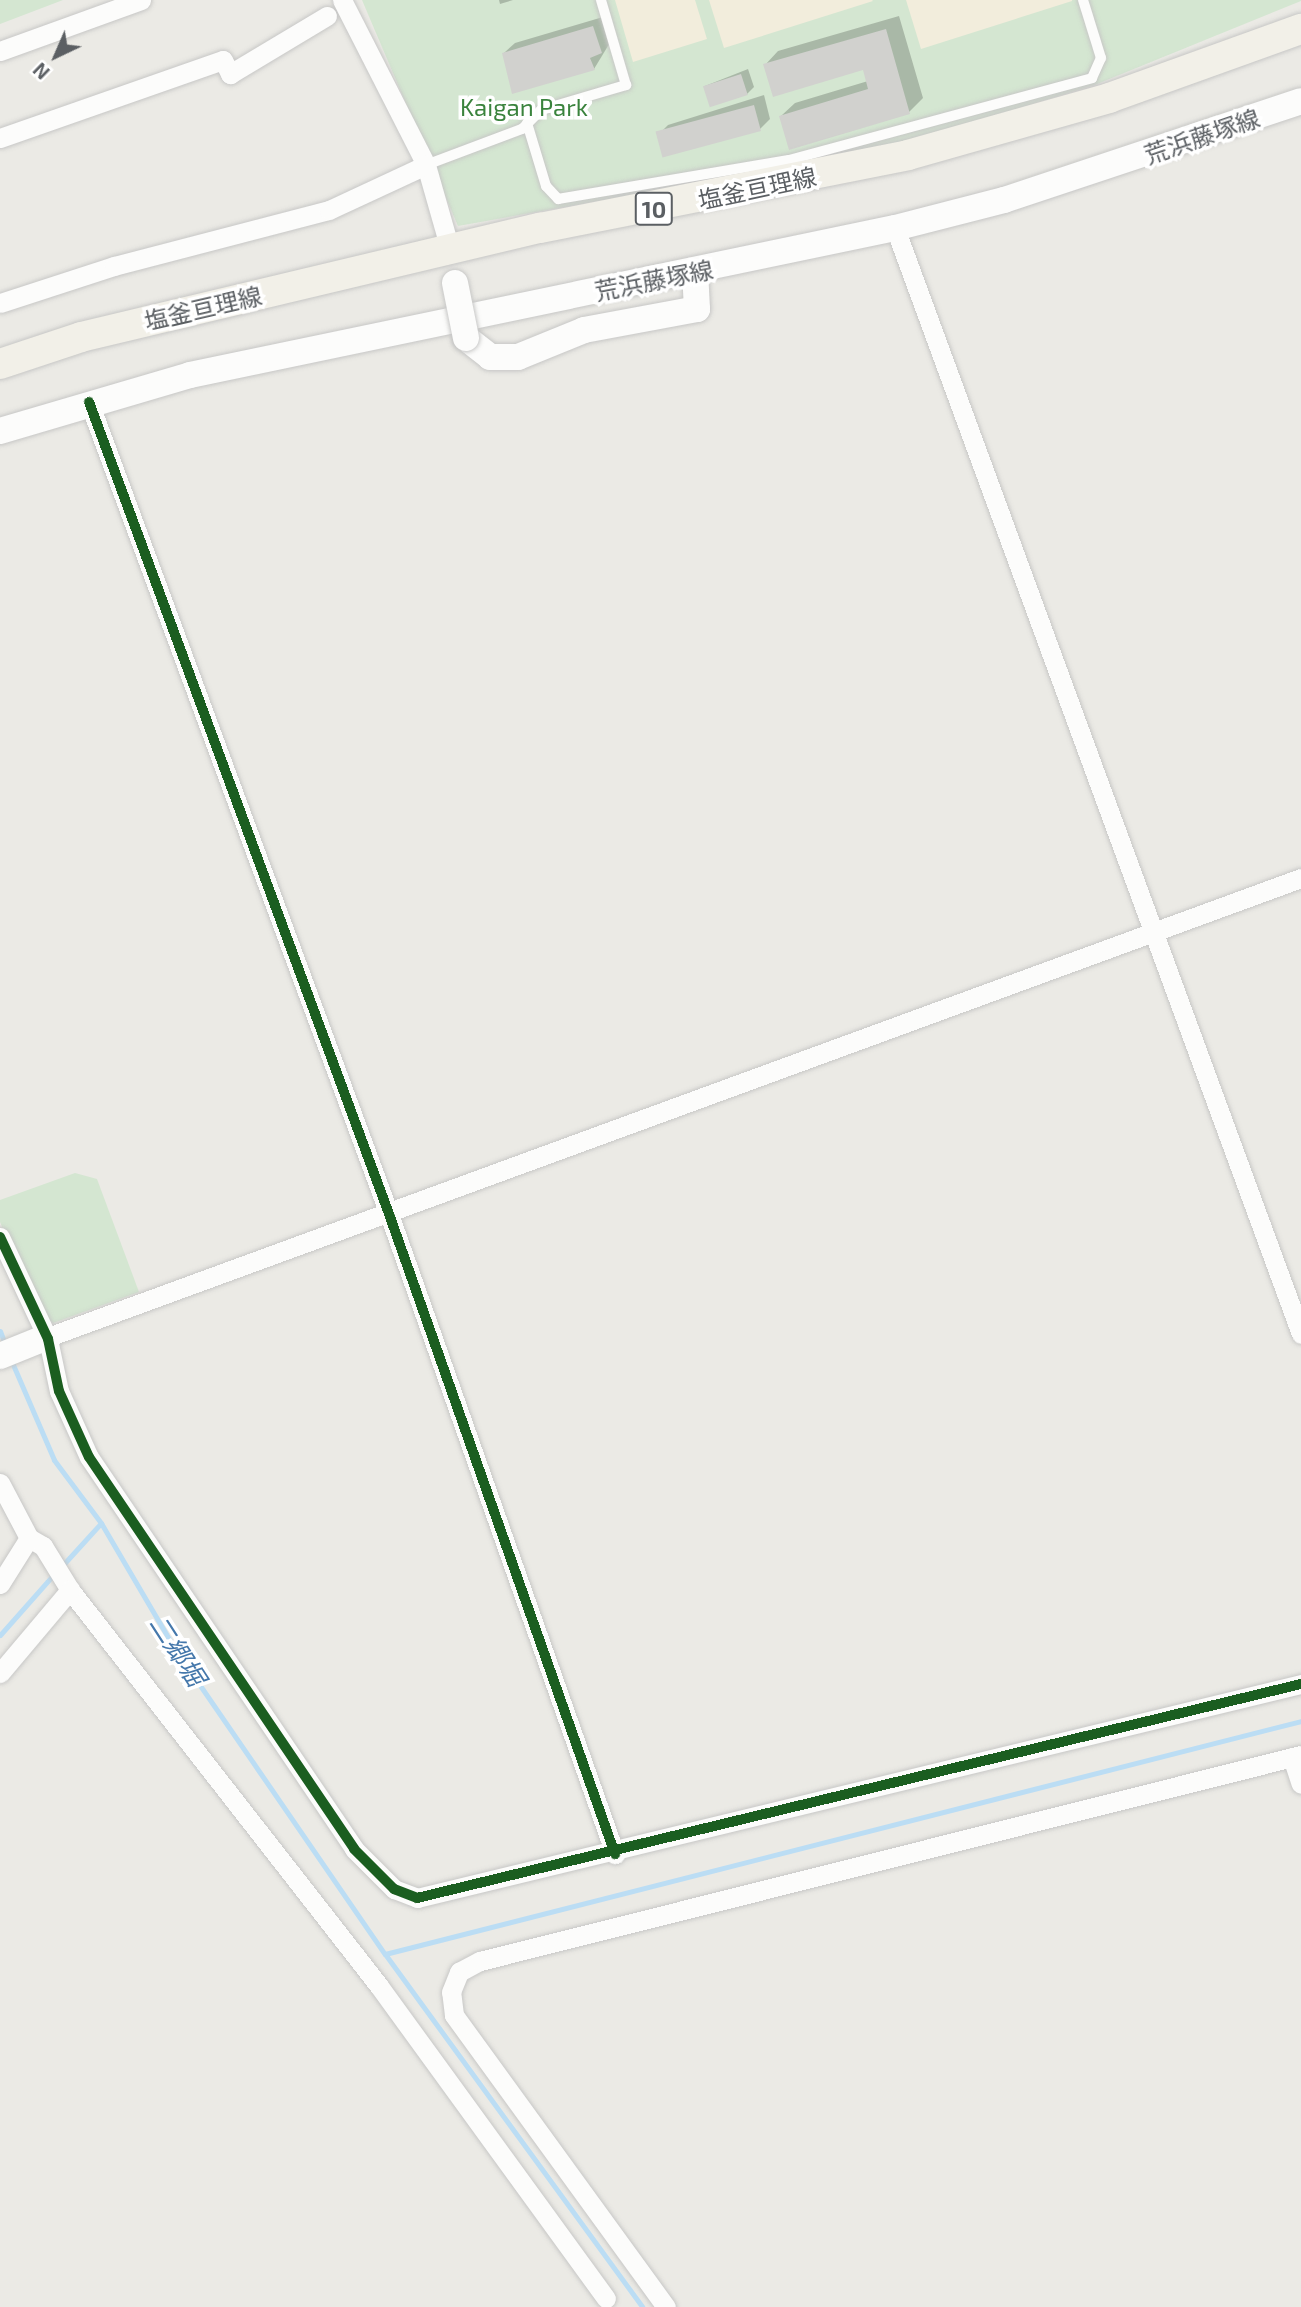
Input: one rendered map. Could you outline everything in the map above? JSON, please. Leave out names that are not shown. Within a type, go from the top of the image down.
[{"type":"main road","name":"塩釜亘理線","points":[[0,364],[82,337],[450,249],[908,155],[1109,98],[1301,29]]},
{"type":"street","points":[[0,51],[141,0]]},
{"type":"street","points":[[342,0],[426,165],[450,249],[466,338],[490,357],[518,358],[584,330],[697,309],[695,273]]},
{"type":"street","points":[[0,138],[223,60],[230,74],[327,16]]},
{"type":"street","name":"荒浜藤塚線","points":[[0,431],[89,402],[428,323],[695,273],[895,228],[1004,200],[1301,101]]},
{"type":"street","points":[[0,303],[114,265],[329,210],[426,165]]},
{"type":"street","points":[[895,228],[1301,1334]]},
{"type":"street","points":[[89,402],[388,1214],[615,1854]]},
{"type":"street","points":[[0,1356],[1301,878]]},
{"type":"street","points":[[0,1237],[42,1340],[59,1391],[89,1457],[375,1874],[417,1898],[439,1897],[1301,1684]]},
{"type":"street","points":[[0,1483],[36,1542],[67,1585],[379,1986],[602,2304]]},
{"type":"street","points":[[0,1584],[36,1542]]},
{"type":"street","points":[[0,1673],[67,1585]]},
{"type":"street","points":[[666,2307],[454,2015],[451,1992],[459,1972],[480,1961],[1296,1756],[1301,1784]]},
{"type":"lane","points":[[426,165],[527,123],[541,110],[626,85],[601,0]]},
{"type":"lane","points":[[527,123],[546,186],[558,199],[789,160],[1092,78],[1101,58],[1083,0]]},
{"type":"green space","points":[[0,0],[63,0],[0,24]]},
{"type":"green space","name":"Kaigan Park","points":[[362,0],[1301,1],[1097,84],[883,150],[458,226]]},
{"type":"green space","points":[[75,1173],[97,1179],[139,1292],[53,1323],[37,1309],[0,1222],[0,1200]]},
{"type":"sand","points":[[615,0],[695,0],[707,39],[633,62]]},
{"type":"sand","points":[[709,0],[872,0],[873,1],[724,48]]},
{"type":"sand","points":[[906,0],[1072,0],[1072,1],[921,49]]},
{"type":"building","points":[[593,26],[602,53],[590,58],[595,70],[512,94],[502,53]]},
{"type":"building","points":[[886,29],[910,114],[789,150],[779,116],[868,89],[863,70],[773,97],[763,64]]},
{"type":"building","points":[[741,74],[748,95],[710,107],[703,86]]},
{"type":"building","points":[[754,105],[761,131],[662,157],[655,131]]},
{"type":"waterway","name":"二郷堀","points":[[0,1331],[5,1344]]},
{"type":"waterway","name":"二郷堀","points":[[11,1360],[54,1460],[101,1523],[175,1649],[385,1954],[642,2307]]},
{"type":"waterway","points":[[61,1567],[101,1523]]},
{"type":"waterway","points":[[0,1635],[54,1574]]},
{"type":"waterway","points":[[385,1954],[1301,1721]]},
{"type":"cycle path","points":[[89,402],[389,1214],[615,1854]]},
{"type":"cycle path","points":[[0,1237],[48,1339],[59,1391],[89,1457],[354,1849],[394,1889],[417,1898],[1301,1684]]}]
